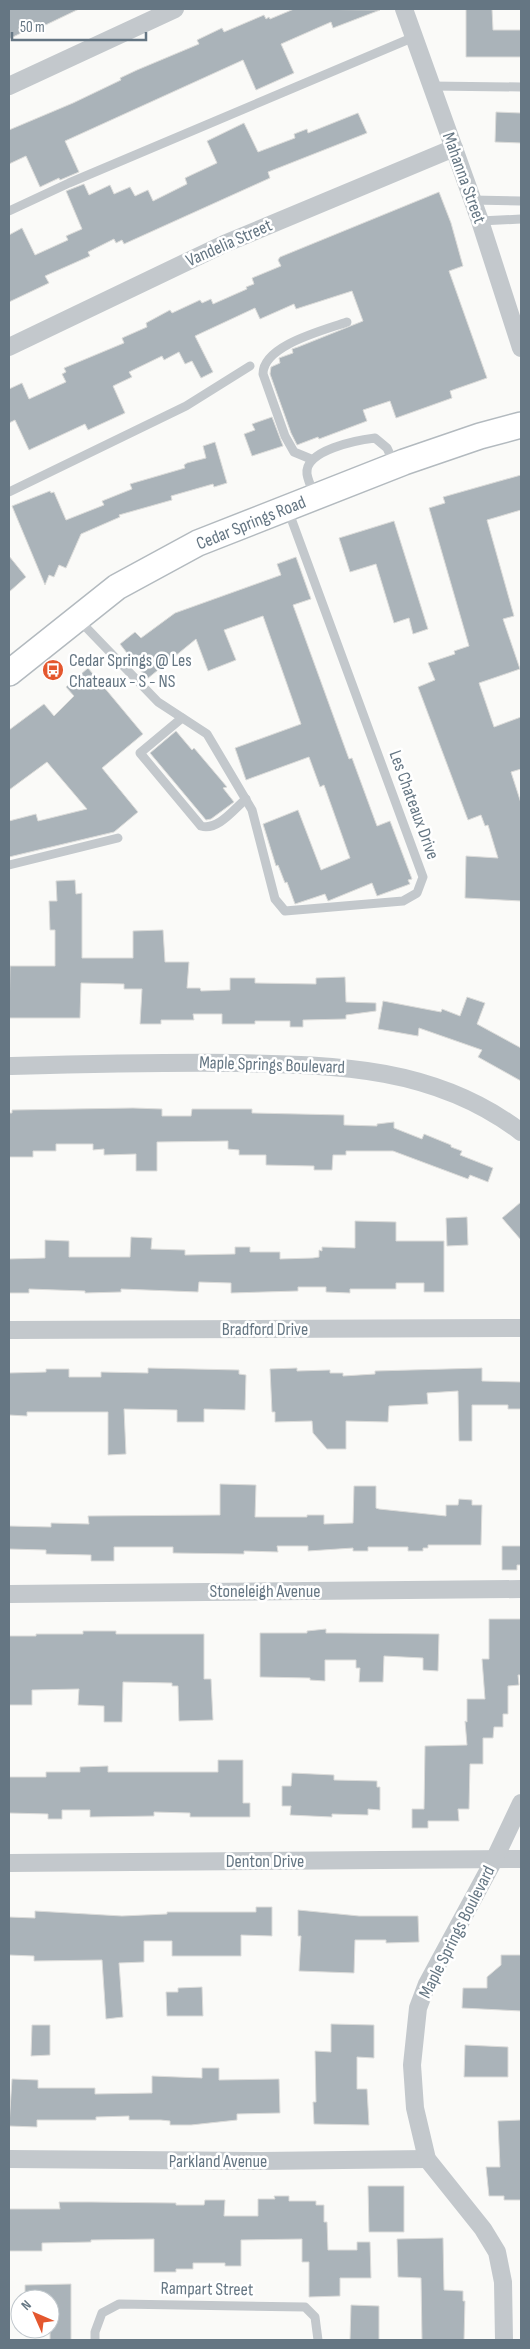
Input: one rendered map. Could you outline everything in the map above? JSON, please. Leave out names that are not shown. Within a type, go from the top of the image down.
[{"type":"main road","name":"Cedar Springs Road","points":[[9,673],[117,587],[152,566],[198,543],[395,466],[480,436],[521,425]]},
{"type":"street","points":[[9,86],[175,9]]},
{"type":"street","name":"Mahanna Street","points":[[404,9],[480,221],[521,348]]},
{"type":"street","name":"Vandelia Street","points":[[9,347],[224,244],[454,148]]},
{"type":"street","name":"Maple Springs Boulevard","points":[[9,1066],[179,1062],[327,1065],[375,1070],[438,1088],[504,1119],[521,1132]]},
{"type":"street","name":"Bradford Drive","points":[[9,1330],[521,1328]]},
{"type":"street","name":"Stoneleigh Avenue","points":[[9,1594],[521,1589]]},
{"type":"street","name":"Maple Springs Boulevard","points":[[504,2340],[503,2282],[497,2252],[482,2229],[427,2159],[415,2108],[412,2066],[418,2008],[427,1984],[494,1860],[521,1803]]},
{"type":"street","name":"Denton Drive","points":[[9,1863],[521,1859]]},
{"type":"street","name":"Parkland Avenue","points":[[9,2160],[260,2161],[427,2159]]},
{"type":"lane","points":[[9,211],[69,183],[414,37]]},
{"type":"lane","points":[[431,86],[521,87]]},
{"type":"lane","points":[[472,200],[521,201]]},
{"type":"lane","points":[[480,221],[521,219]]},
{"type":"lane","points":[[310,459],[294,452],[285,436],[263,374],[263,367],[282,348],[300,338],[347,322]]},
{"type":"lane","points":[[9,492],[186,406],[250,366]]},
{"type":"lane","points":[[315,497],[306,472],[310,459],[323,452],[359,440],[375,438],[387,448],[395,466]]},
{"type":"lane","name":"Les Chateaux Drive","points":[[76,618],[158,702],[207,734],[252,810],[275,899],[285,911],[403,901],[417,893],[423,877],[287,507]]},
{"type":"lane","points":[[182,718],[140,753],[201,826],[207,828],[219,822],[246,799]]},
{"type":"lane","points":[[9,865],[118,838]]},
{"type":"lane","name":"Rampart Street","points":[[95,2340],[95,2332],[102,2313],[119,2304],[305,2307],[314,2317],[318,2340]]},
{"type":"building","points":[[9,9],[79,9],[33,31],[31,28],[9,39]]},
{"type":"building","points":[[294,9],[380,10],[333,28],[331,22],[281,44],[294,73],[256,90],[243,60],[65,141],[79,172],[60,180],[59,178],[40,187],[26,156],[9,164],[9,130],[73,103],[121,80],[120,78],[137,70],[199,44],[197,40],[222,28],[224,32],[264,15],[266,19],[269,17],[270,19]]},
{"type":"building","points":[[466,9],[492,9],[493,30],[521,30],[521,57],[466,57]]},
{"type":"building","points":[[496,112],[521,113],[521,143],[495,142]]},
{"type":"building","points":[[358,113],[367,133],[268,172],[270,178],[124,244],[122,240],[116,243],[114,239],[88,252],[90,256],[45,276],[49,283],[9,302],[9,235],[22,228],[35,255],[68,240],[66,236],[82,229],[66,191],[84,184],[89,195],[110,185],[114,194],[130,187],[135,196],[148,190],[153,201],[187,184],[185,178],[217,163],[207,141],[244,123],[258,152],[295,138],[294,134],[307,129],[308,133]]},
{"type":"building","points":[[439,192],[451,223],[463,266],[449,271],[487,378],[450,391],[452,398],[396,418],[390,401],[363,410],[367,421],[297,445],[270,374],[271,367],[280,363],[279,358],[293,353],[292,349],[363,321],[352,291],[296,309],[294,304],[260,319],[255,308],[195,336],[213,372],[201,378],[192,361],[185,364],[179,352],[164,360],[162,356],[129,372],[132,377],[113,386],[125,413],[88,430],[85,424],[29,450],[15,420],[9,423],[9,389],[22,383],[29,399],[66,382],[62,374],[66,372],[64,368],[124,343],[122,338],[147,327],[146,323],[170,310],[172,313],[200,300],[202,303],[211,299],[213,304],[247,289],[246,287],[254,284],[252,278],[281,266],[278,260],[280,257]]},
{"type":"building","points":[[272,417],[283,446],[252,456],[244,434],[255,430],[252,424]]},
{"type":"building","points":[[215,442],[227,483],[214,487],[213,484],[171,496],[172,500],[119,515],[120,517],[81,534],[66,568],[59,565],[54,577],[49,575],[45,585],[12,506],[50,491],[51,493],[54,492],[66,520],[104,505],[102,501],[132,489],[130,484],[185,468],[184,465],[187,463],[206,458],[203,446]]},
{"type":"building","points":[[521,475],[521,510],[487,520],[514,616],[503,619],[520,669],[479,683],[494,727],[521,717],[521,769],[511,772],[521,803],[521,901],[465,898],[466,856],[498,858],[488,825],[485,826],[481,815],[468,820],[418,687],[435,680],[428,663],[455,654],[454,651],[469,646],[429,508],[445,503],[443,497]]},
{"type":"building","points":[[394,521],[428,629],[413,634],[409,618],[394,623],[376,564],[350,572],[339,538]]},
{"type":"building","points":[[9,556],[26,577],[9,592]]},
{"type":"building","points":[[296,557],[311,599],[293,605],[349,759],[352,758],[377,826],[390,821],[412,879],[408,880],[410,884],[377,896],[372,883],[328,901],[325,894],[295,904],[287,882],[285,883],[278,865],[276,866],[263,824],[298,810],[321,870],[350,858],[324,785],[320,787],[309,757],[246,780],[235,748],[301,724],[263,616],[224,630],[236,660],[208,671],[196,639],[147,679],[120,644],[135,632],[141,638],[175,613],[281,575],[277,564]]},
{"type":"building","points":[[88,668],[143,734],[102,768],[138,812],[114,832],[9,857],[9,821],[36,814],[38,821],[87,809],[47,762],[9,790],[9,730],[44,704],[54,716],[74,696],[66,687]]},
{"type":"building","points":[[176,731],[192,750],[194,748],[227,787],[223,788],[234,802],[211,819],[206,820],[150,753]]},
{"type":"building","points":[[75,880],[76,894],[82,893],[82,958],[133,958],[133,931],[163,930],[165,962],[189,962],[187,988],[200,988],[201,991],[230,990],[230,978],[255,978],[255,983],[316,984],[316,978],[345,977],[346,1002],[376,1003],[376,1011],[346,1015],[346,1019],[303,1020],[303,1027],[290,1027],[290,1021],[255,1021],[255,1024],[222,1024],[222,1014],[193,1014],[194,1020],[161,1020],[161,1024],[140,1024],[142,989],[124,989],[124,984],[81,983],[80,1018],[9,1018],[10,966],[55,966],[55,930],[50,930],[49,901],[57,901],[56,881]]},
{"type":"building","points":[[467,997],[485,1003],[477,1024],[521,1048],[521,1081],[478,1057],[482,1050],[419,1028],[418,1036],[378,1029],[383,1001],[441,1012],[442,1009],[460,1016]]},
{"type":"building","points":[[162,1109],[162,1116],[191,1116],[192,1109],[252,1109],[252,1113],[344,1115],[344,1125],[377,1126],[377,1124],[394,1122],[394,1128],[422,1139],[424,1134],[462,1151],[460,1155],[493,1168],[488,1182],[470,1175],[468,1179],[393,1151],[346,1151],[346,1155],[333,1155],[332,1170],[314,1170],[314,1166],[266,1165],[266,1155],[239,1155],[239,1150],[228,1149],[228,1141],[157,1142],[157,1171],[136,1171],[136,1154],[104,1155],[104,1149],[93,1150],[93,1144],[56,1144],[56,1151],[33,1151],[33,1157],[9,1157],[9,1113],[12,1113],[12,1110]]},
{"type":"building","points":[[521,1202],[521,1240],[502,1218]]},
{"type":"building","points":[[467,1217],[468,1245],[447,1246],[446,1218]]},
{"type":"building","points":[[355,1221],[396,1222],[396,1241],[444,1241],[444,1292],[424,1292],[424,1283],[396,1283],[396,1289],[350,1289],[350,1293],[326,1292],[326,1287],[298,1287],[298,1291],[231,1293],[231,1283],[199,1282],[198,1292],[121,1289],[121,1292],[85,1293],[85,1291],[29,1289],[29,1293],[9,1293],[9,1259],[45,1258],[45,1240],[69,1241],[69,1257],[130,1257],[131,1237],[152,1238],[151,1249],[185,1250],[185,1255],[235,1254],[235,1247],[250,1247],[250,1252],[280,1252],[280,1259],[313,1258],[319,1257],[319,1250],[322,1251],[322,1247],[355,1248]]},
{"type":"building","points":[[148,1368],[239,1370],[239,1374],[246,1375],[245,1410],[204,1409],[204,1422],[177,1422],[177,1410],[124,1409],[126,1454],[108,1455],[108,1412],[27,1412],[27,1416],[9,1415],[9,1373],[46,1372],[46,1369],[69,1369],[69,1377],[101,1377],[101,1372],[148,1373]]},
{"type":"building","points":[[297,1368],[297,1371],[330,1370],[330,1373],[343,1373],[343,1376],[375,1374],[375,1371],[482,1368],[482,1381],[521,1382],[521,1409],[508,1409],[508,1405],[472,1405],[472,1441],[459,1441],[458,1391],[427,1393],[428,1404],[389,1406],[388,1422],[346,1421],[346,1449],[327,1449],[313,1433],[312,1421],[275,1422],[275,1412],[272,1412],[270,1369]]},
{"type":"building","points":[[220,1484],[256,1485],[255,1517],[307,1517],[307,1515],[324,1515],[324,1524],[353,1523],[354,1486],[376,1486],[376,1508],[379,1509],[446,1516],[446,1505],[458,1505],[459,1499],[472,1500],[472,1505],[482,1505],[481,1545],[428,1545],[428,1548],[423,1548],[423,1551],[408,1551],[408,1547],[368,1547],[368,1551],[353,1551],[353,1548],[308,1551],[308,1546],[277,1546],[278,1552],[244,1551],[244,1554],[173,1553],[173,1547],[114,1547],[114,1561],[91,1561],[91,1555],[46,1554],[46,1550],[9,1549],[9,1526],[51,1527],[51,1523],[89,1524],[88,1516],[220,1515]]},
{"type":"building","points":[[502,1546],[521,1546],[521,1565],[517,1565],[517,1570],[502,1570]]},
{"type":"building","points":[[489,1619],[521,1619],[521,1675],[518,1675],[519,1685],[508,1686],[508,1714],[503,1714],[503,1727],[494,1727],[493,1738],[483,1738],[483,1764],[470,1764],[469,1809],[458,1809],[459,1821],[428,1821],[428,1828],[412,1828],[412,1809],[424,1809],[425,1746],[467,1745],[465,1721],[467,1722],[467,1699],[485,1699],[482,1659],[489,1659]]},
{"type":"building","points":[[326,1629],[326,1633],[439,1634],[438,1671],[423,1670],[423,1658],[384,1656],[383,1682],[359,1682],[360,1668],[356,1668],[356,1660],[325,1660],[325,1681],[310,1680],[310,1678],[260,1677],[260,1633],[307,1633],[307,1631]]},
{"type":"building","points":[[83,1631],[116,1631],[116,1634],[204,1634],[204,1679],[211,1679],[213,1720],[179,1721],[178,1686],[172,1686],[172,1683],[123,1682],[122,1722],[104,1722],[104,1706],[78,1705],[79,1689],[32,1690],[32,1705],[9,1705],[9,1636],[83,1634]]},
{"type":"building","points":[[218,1760],[243,1760],[243,1803],[250,1803],[250,1817],[190,1817],[190,1813],[154,1812],[154,1816],[90,1817],[90,1810],[62,1810],[62,1819],[48,1819],[48,1814],[9,1813],[9,1777],[46,1777],[46,1772],[80,1772],[80,1767],[108,1766],[108,1772],[218,1772]]},
{"type":"building","points":[[292,1773],[334,1775],[334,1780],[377,1781],[377,1787],[380,1787],[380,1810],[368,1809],[368,1815],[332,1814],[332,1817],[290,1815],[291,1806],[282,1806],[282,1786],[291,1786]]},
{"type":"building","points":[[256,1907],[272,1907],[272,1936],[241,1935],[241,1956],[172,1956],[172,1941],[144,1941],[144,1962],[119,1963],[123,2017],[106,2019],[102,1960],[34,1961],[34,1956],[9,1955],[9,1917],[35,1918],[35,1911],[122,1916],[167,1914],[167,1912],[256,1912]]},
{"type":"building","points":[[298,1910],[359,1916],[418,1916],[419,1942],[386,1943],[386,1940],[355,1940],[354,1973],[299,1971],[301,1936],[298,1936]]},
{"type":"building","points":[[501,1955],[521,1955],[521,2011],[462,2008],[463,1988],[487,1988],[487,1977],[501,1965]]},
{"type":"building","points":[[202,1987],[203,2016],[167,2016],[166,1992],[178,1992],[178,1988]]},
{"type":"building","points":[[331,2024],[374,2025],[374,2058],[357,2057],[357,2089],[367,2089],[369,2125],[314,2124],[313,2102],[316,2102],[315,2051],[331,2052]]},
{"type":"building","points":[[32,2025],[50,2025],[50,2055],[31,2056]]},
{"type":"building","points":[[465,2045],[508,2047],[508,2077],[464,2077]]},
{"type":"building","points":[[202,2068],[219,2068],[219,2080],[279,2079],[280,2113],[237,2114],[237,2120],[191,2125],[170,2125],[170,2121],[161,2120],[129,2120],[129,2116],[96,2117],[96,2120],[37,2120],[37,2127],[9,2126],[12,2079],[38,2080],[38,2088],[95,2088],[95,2094],[152,2093],[152,2076],[202,2078]]},
{"type":"building","points":[[521,2120],[521,2200],[504,2200],[504,2196],[489,2196],[486,2167],[500,2167],[498,2121]]},
{"type":"building","points":[[368,2186],[404,2186],[404,2232],[369,2232]]},
{"type":"building","points":[[274,2196],[289,2196],[289,2201],[316,2201],[316,2205],[324,2205],[324,2222],[327,2222],[328,2250],[357,2250],[357,2242],[370,2242],[371,2278],[340,2278],[340,2296],[309,2297],[309,2262],[302,2262],[302,2239],[241,2240],[241,2266],[225,2266],[225,2263],[193,2263],[193,2269],[176,2269],[176,2272],[154,2272],[154,2239],[42,2243],[42,2251],[9,2251],[9,2209],[60,2209],[59,2202],[204,2205],[205,2200],[225,2200],[224,2216],[258,2216],[258,2199],[275,2199]]},
{"type":"building","points":[[443,2238],[444,2290],[463,2291],[463,2301],[465,2301],[464,2340],[422,2340],[421,2278],[398,2277],[397,2239]]},
{"type":"building","points":[[71,2284],[71,2340],[50,2340],[60,2339],[60,2289],[25,2289],[25,2285]]},
{"type":"building","points":[[351,2305],[379,2306],[379,2340],[350,2340]]},
{"type":"place","name":"Cedar Springs @ Les Chateaux - S - NS","points":[[53,670]]}]
